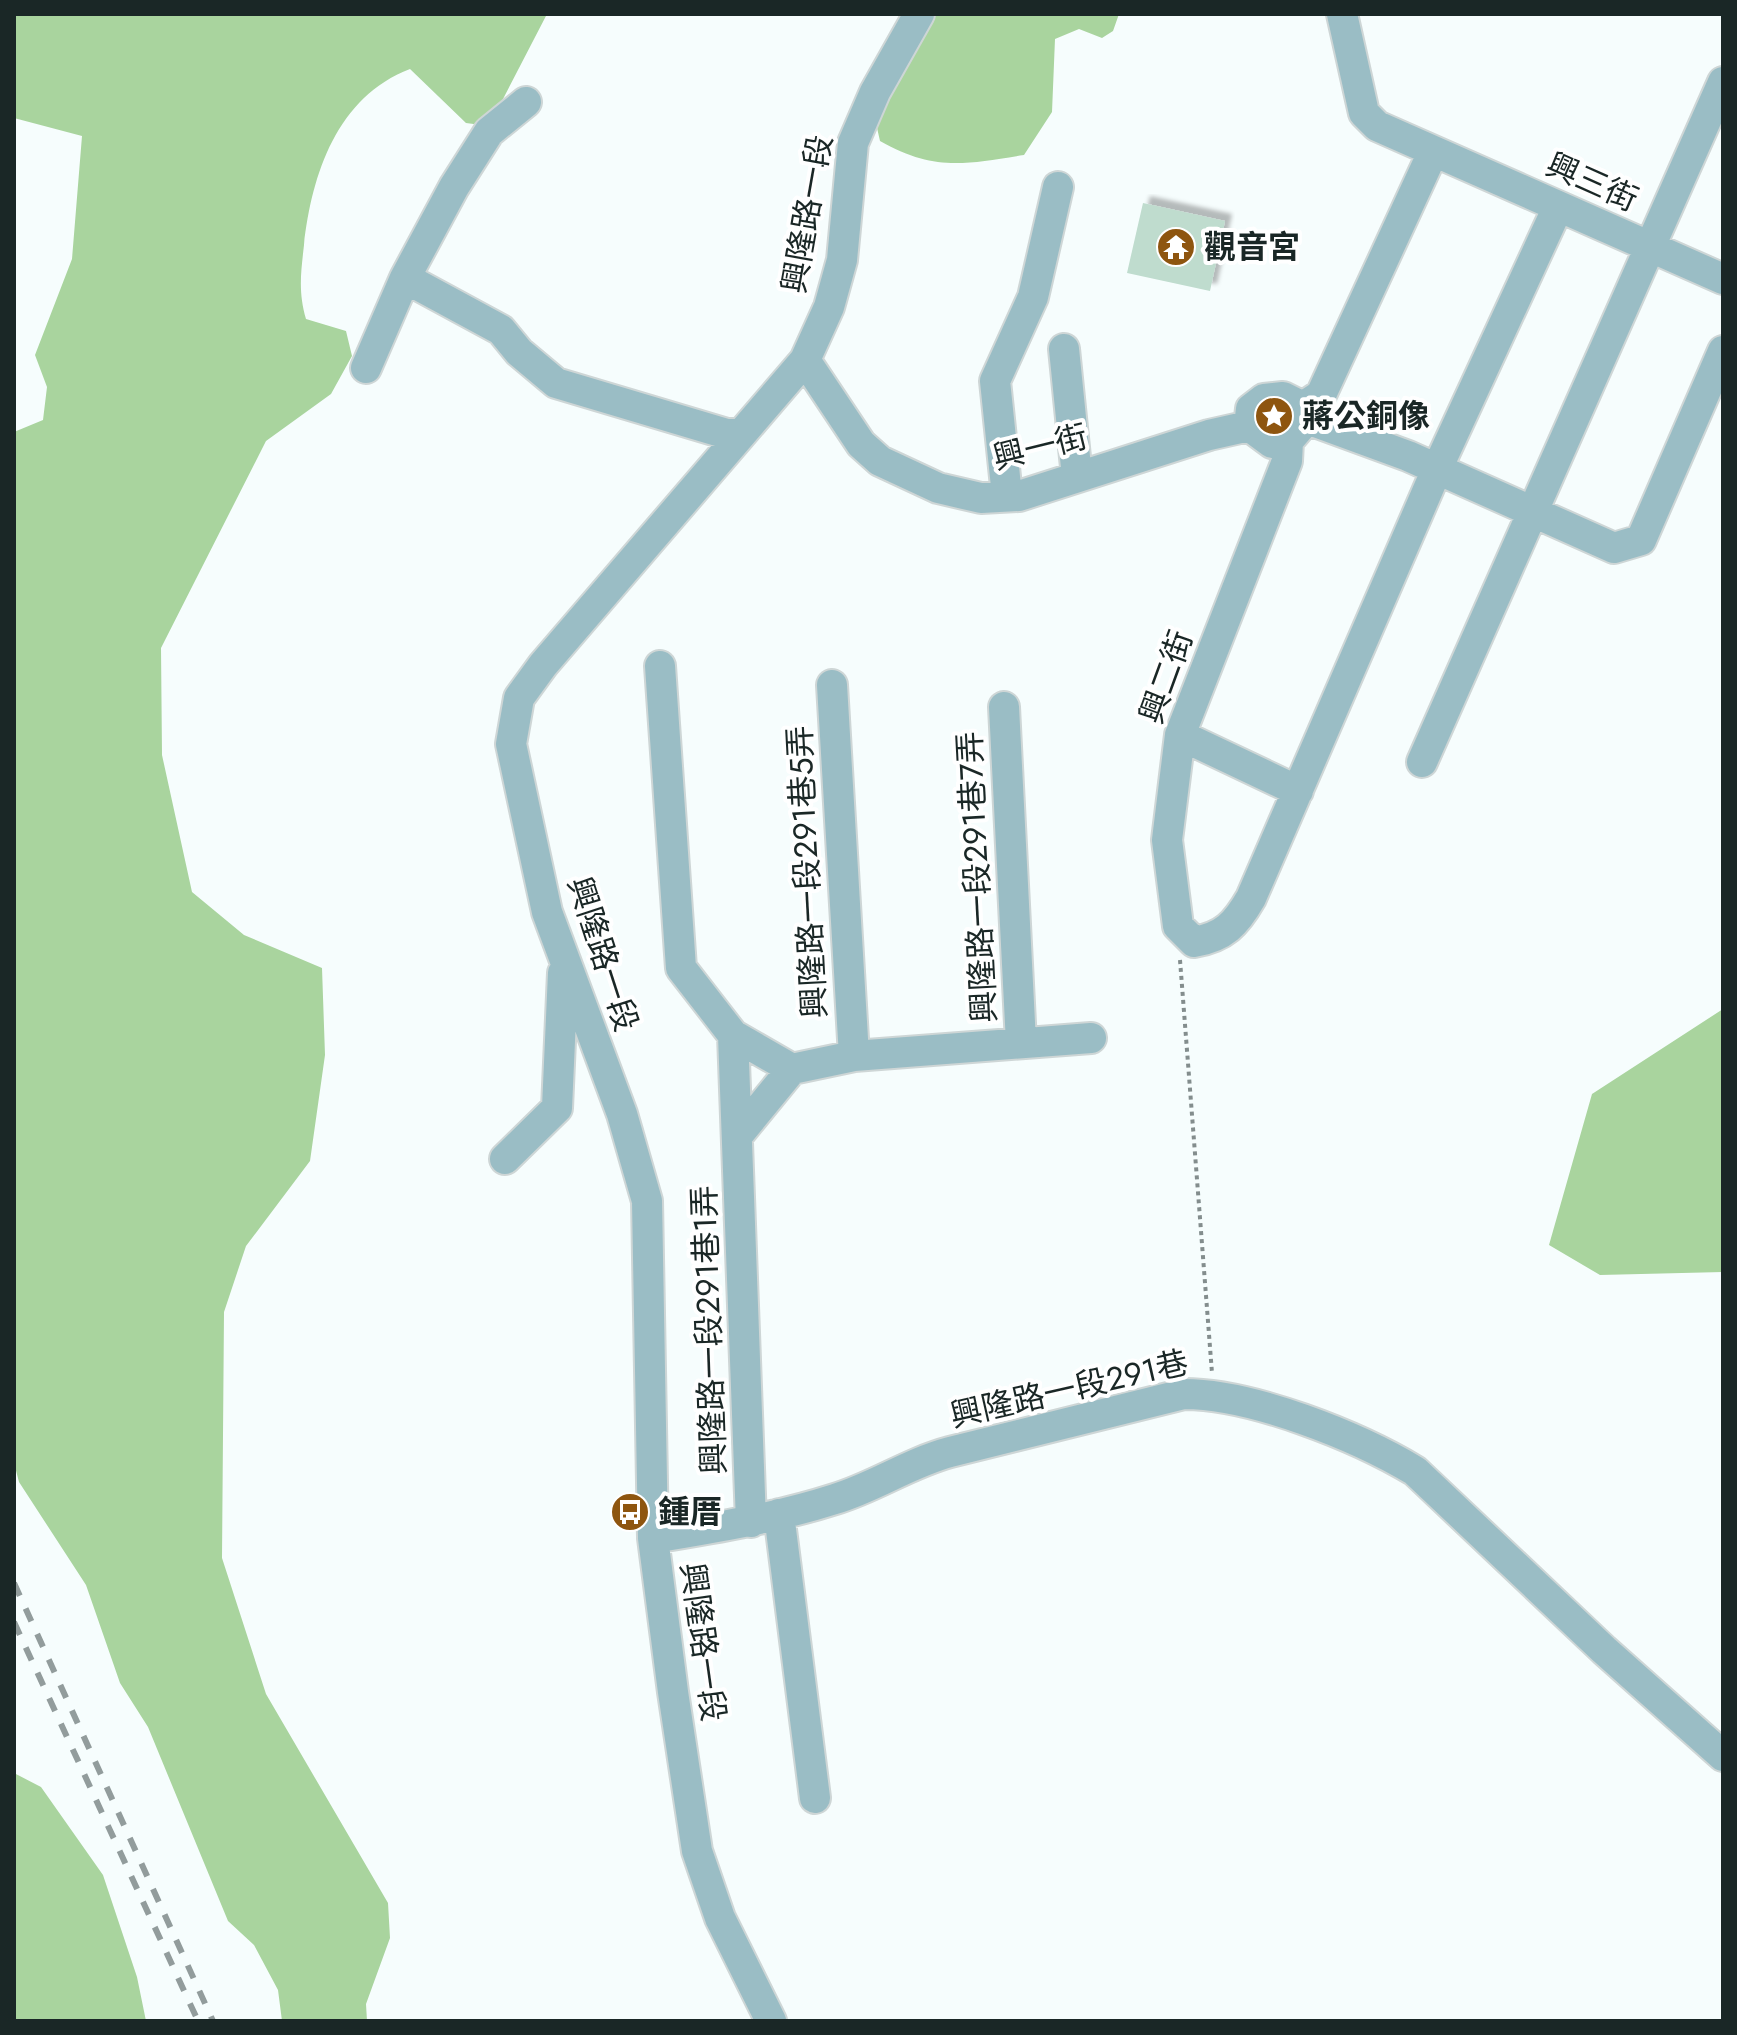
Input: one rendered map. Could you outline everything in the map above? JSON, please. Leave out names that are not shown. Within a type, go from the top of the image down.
[{"type":"street","name":"興隆路一段","points":[[771,2021],[720,1918],[697,1851],[653,1538],[647,1201],[622,1114],[547,912],[511,744],[519,698],[543,665],[805,360],[829,307],[842,260],[853,143],[875,92],[919,14]]},
{"type":"street","points":[[1342,14],[1364,113],[1377,126],[1433,152]]},
{"type":"street","points":[[1422,762],[1723,82]]},
{"type":"street","points":[[366,368],[405,278],[454,187],[489,132],[526,102]]},
{"type":"street","name":"興三街","points":[[1433,152],[1723,279]]},
{"type":"street","name":"興二街","points":[[1190,938],[1178,926],[1167,840],[1180,735],[1287,461],[1299,422],[1321,395],[1433,152]]},
{"type":"street","points":[[1007,496],[995,381],[1033,297],[1058,187]]},
{"type":"street","points":[[1190,938],[1215,939],[1236,924],[1251,898],[1437,469],[1558,207]]},
{"type":"street","points":[[405,278],[501,330],[519,352],[556,383],[727,434],[740,434]]},
{"type":"street","points":[[1064,349],[1077,477]]},
{"type":"street","points":[[1299,422],[1272,443],[1249,426],[1251,409],[1264,399],[1283,397],[1299,422],[1437,469],[1614,548],[1641,540],[1723,351]]},
{"type":"street","name":"興一街","points":[[805,360],[861,444],[880,461],[938,488],[981,498],[1007,496],[1209,435],[1249,426]]},
{"type":"street","points":[[660,666],[681,968],[733,1035],[792,1069]]},
{"type":"street","name":"興隆路一段291巷5弄","points":[[832,685],[854,1056]]},
{"type":"street","name":"興隆路一段291巷7弄","points":[[1004,707],[1021,1043]]},
{"type":"street","points":[[1180,735],[1298,791]]},
{"type":"street","points":[[505,1159],[557,1108],[564,959]]},
{"type":"street","name":"興隆路一段291巷1弄","points":[[733,1035],[765,1518],[815,1798]]},
{"type":"street","points":[[738,1135],[792,1069],[854,1056],[1091,1038]]},
{"type":"street","name":"興隆路一段291巷","points":[[653,1538],[765,1518],[838,1498],[936,1455],[1184,1394],[1213,1394],[1309,1422],[1391,1456],[1415,1471],[1604,1650],[1723,1756]]},
{"type":"path","points":[[1190,938],[1178,966],[1213,1394]]},
{"type":"green space","points":[[14,14],[547,14],[489,126],[466,123],[410,69],[364,98],[346,118],[322,165],[314,191],[302,264],[301,291],[306,319],[346,331],[352,356],[331,394],[266,441],[161,648],[162,755],[192,892],[244,935],[322,968],[325,1055],[310,1161],[246,1246],[224,1312],[222,1558],[266,1694],[388,1903],[390,1938],[366,2004],[367,2021],[282,2021],[278,1990],[254,1945],[228,1921],[148,1727],[120,1683],[86,1585],[19,1482],[14,1463],[14,432],[43,420],[47,387],[35,355],[72,259],[82,136],[14,118]]},
{"type":"green space","points":[[929,14],[1119,14],[1113,31],[1102,38],[1079,29],[1055,39],[1052,112],[1024,155],[950,163],[917,158],[880,141],[875,119]]},
{"type":"green space","points":[[1723,1009],[1723,1272],[1600,1275],[1549,1245],[1592,1094]]},
{"type":"green space","points":[[14,1773],[41,1787],[103,1875],[137,1977],[146,2021],[14,2021]]},
{"type":"building","name":"觀音宮","points":[[1143,203],[1225,221],[1210,291],[1127,273]]},
{"type":"railway","points":[[14,1583],[213,2021]]},
{"type":"railway","points":[[14,1622],[198,2021]]},
{"type":"place","name":"觀音宮","points":[[1176,247]]},
{"type":"place","name":"蔣公銅像","points":[[1274,416]]},
{"type":"place","name":"鍾厝","points":[[630,1512]]}]
